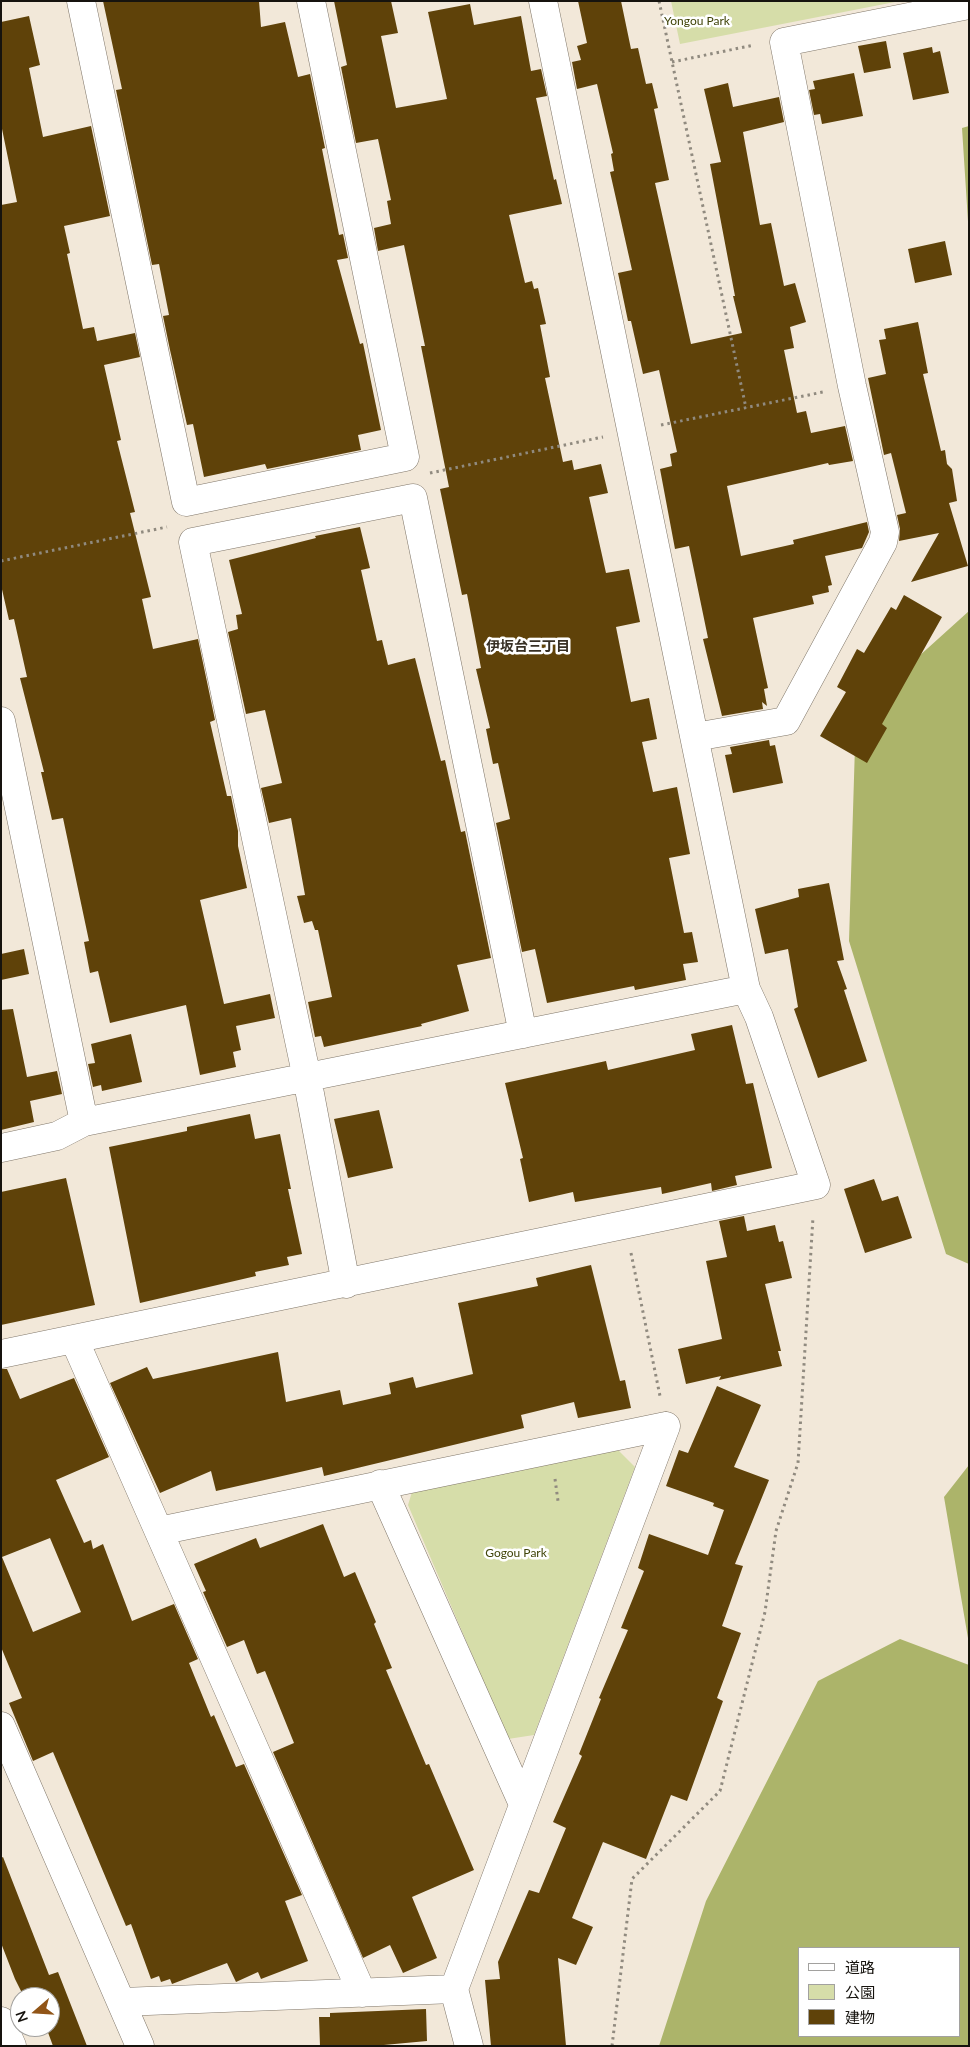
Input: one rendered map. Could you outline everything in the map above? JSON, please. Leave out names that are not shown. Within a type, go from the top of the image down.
[{"type":"street","points":[[82,1],[186,502],[405,457],[311,1]]},
{"type":"street","points":[[1,1354],[626,1226],[816,1185],[759,1017],[746,989],[543,1]]},
{"type":"street","points":[[695,736],[786,721],[883,542],[885,532],[852,386],[784,42],[969,5]]},
{"type":"street","points":[[346,1284],[307,1078],[193,542],[413,498],[523,1034]]},
{"type":"street","points":[[1,721],[84,1122]]},
{"type":"street","points":[[1,1148],[57,1136],[84,1122],[746,989]]},
{"type":"street","points":[[74,1338],[362,1993]]},
{"type":"street","points":[[159,1531],[666,1426]]},
{"type":"street","points":[[469,2046],[454,1989],[522,1804],[666,1426]]},
{"type":"street","points":[[380,1484],[522,1804]]},
{"type":"street","points":[[1,1726],[140,2046]]},
{"type":"street","points":[[122,2002],[454,1989]]},
{"type":"street","points":[[1,2020],[12,2046]]},
{"type":"path","points":[[660,1],[746,408]]},
{"type":"path","points":[[672,62],[771,42],[784,42]]},
{"type":"path","points":[[428,473],[852,386]]},
{"type":"path","points":[[1,561],[171,526]]},
{"type":"path","points":[[612,2046],[632,1879],[720,1791],[765,1612],[776,1531],[798,1463],[816,1185]]},
{"type":"path","points":[[626,1226],[666,1426]]},
{"type":"green space","name":"Yongou Park","points":[[671,1],[900,1],[680,44]]},
{"type":"green space","points":[[969,126],[969,237],[962,128]]},
{"type":"green space","points":[[969,611],[969,1264],[946,1254],[849,941],[856,713]]},
{"type":"green space","name":"Gogou Park","points":[[618,1450],[635,1467],[534,1735],[508,1739],[408,1505],[412,1492]]},
{"type":"green space","points":[[969,1465],[969,1644],[944,1497]]},
{"type":"green space","points":[[900,1639],[969,1665],[969,2046],[659,2046],[706,1901],[818,1681]]},
{"type":"building","points":[[103,1],[259,1],[261,27],[285,22],[298,77],[310,74],[325,148],[322,149],[339,235],[343,234],[348,258],[337,260],[360,344],[363,343],[381,430],[358,435],[361,450],[267,469],[265,464],[204,477],[193,424],[187,425],[170,350],[163,316],[169,315],[159,264],[152,265],[116,90],[122,89]]},
{"type":"building","points":[[334,1],[391,1],[398,33],[381,36],[396,108],[447,99],[428,12],[470,4],[474,25],[521,16],[531,71],[541,69],[547,96],[536,98],[554,180],[556,179],[562,204],[509,215],[525,283],[532,281],[534,289],[538,288],[546,324],[540,325],[550,377],[545,378],[563,462],[572,460],[574,470],[601,464],[608,493],[589,497],[606,573],[629,569],[640,622],[616,627],[631,702],[649,698],[657,739],[642,742],[653,792],[677,787],[690,854],[669,858],[684,933],[692,932],[698,962],[683,964],[686,980],[635,990],[634,986],[547,1003],[535,949],[522,952],[496,823],[510,819],[498,763],[493,764],[486,729],[490,728],[476,669],[481,668],[467,594],[462,595],[440,489],[449,487],[421,346],[425,346],[404,245],[378,251],[374,228],[391,224],[387,201],[391,200],[378,139],[356,143],[341,67],[347,65]]},
{"type":"building","points":[[578,1],[621,1],[631,49],[638,48],[646,84],[652,83],[658,108],[654,109],[669,180],[655,183],[691,344],[742,333],[733,296],[735,296],[710,164],[721,162],[704,89],[728,83],[733,107],[779,97],[784,122],[743,132],[760,225],[771,223],[784,286],[795,283],[806,322],[790,327],[794,348],[784,350],[797,413],[806,411],[811,433],[845,426],[853,461],[829,465],[828,463],[727,486],[741,556],[794,544],[793,540],[867,522],[869,532],[862,548],[825,556],[832,585],[828,586],[829,592],[812,596],[814,604],[753,618],[768,688],[764,689],[767,706],[762,702],[763,709],[722,716],[703,639],[708,638],[689,546],[675,549],[660,469],[672,466],[670,454],[677,452],[659,370],[643,374],[631,321],[628,321],[618,273],[632,270],[610,172],[614,171],[611,154],[613,153],[597,84],[577,89],[572,62],[581,60],[577,46],[587,43]]},
{"type":"building","points":[[29,16],[40,65],[29,68],[43,137],[91,126],[110,216],[64,226],[70,253],[67,254],[83,329],[94,327],[97,341],[135,333],[140,357],[104,365],[121,440],[117,441],[135,512],[130,513],[151,597],[142,599],[153,649],[198,639],[215,720],[210,722],[227,796],[231,796],[238,831],[238,846],[247,888],[200,900],[224,1004],[270,994],[275,1018],[236,1026],[241,1050],[233,1052],[236,1067],[200,1075],[186,1005],[110,1023],[98,971],[90,973],[84,942],[89,941],[63,818],[52,820],[41,772],[44,772],[20,678],[27,677],[14,619],[9,620],[1,585],[1,205],[17,202],[1,124],[1,22]]},
{"type":"building","points":[[886,41],[891,68],[864,73],[858,46]]},
{"type":"building","points":[[932,47],[933,53],[940,51],[949,93],[913,100],[903,53]]},
{"type":"building","points":[[854,73],[863,116],[822,124],[820,114],[814,115],[809,90],[815,89],[813,81]]},
{"type":"building","points":[[945,241],[952,275],[915,283],[908,249]]},
{"type":"building","points":[[918,322],[928,373],[923,374],[941,451],[945,450],[947,464],[952,469],[957,501],[949,503],[968,566],[911,582],[939,533],[899,541],[900,529],[897,515],[906,513],[891,453],[884,455],[868,378],[886,374],[879,340],[886,339],[884,329]]},
{"type":"building","points":[[360,527],[370,568],[361,570],[377,641],[382,640],[388,665],[415,658],[441,761],[445,760],[461,832],[465,831],[491,958],[457,965],[469,1011],[421,1024],[422,1026],[324,1047],[321,1036],[315,1037],[308,1002],[332,997],[318,930],[315,930],[312,921],[304,923],[297,896],[305,895],[291,818],[269,823],[261,788],[282,783],[265,710],[246,714],[228,632],[238,629],[236,615],[242,614],[229,560],[316,538],[315,536]]},
{"type":"building","points":[[904,595],[942,617],[882,724],[887,728],[867,763],[820,736],[846,692],[837,687],[857,649],[864,653],[891,607],[896,610]]},
{"type":"building","points":[[769,740],[770,746],[775,745],[783,783],[733,793],[725,755],[732,754],[730,747]]},
{"type":"building","points":[[829,883],[844,960],[837,961],[847,989],[844,990],[867,1061],[818,1078],[794,1009],[798,1007],[788,949],[765,954],[755,909],[799,897],[798,889]]},
{"type":"building","points":[[24,949],[29,974],[1,980],[1,954]]},
{"type":"building","points":[[13,1009],[27,1077],[57,1071],[62,1094],[30,1101],[34,1122],[1,1130],[1,1010]]},
{"type":"building","points":[[732,1025],[746,1084],[753,1083],[772,1168],[735,1176],[737,1185],[712,1191],[711,1183],[662,1194],[661,1187],[575,1202],[573,1192],[529,1202],[520,1159],[523,1158],[505,1083],[606,1061],[608,1070],[695,1050],[691,1034]]},
{"type":"building","points":[[131,1034],[142,1082],[102,1091],[101,1085],[93,1087],[88,1064],[95,1063],[91,1044]]},
{"type":"building","points":[[379,1110],[393,1168],[348,1178],[334,1119]]},
{"type":"building","points":[[250,1114],[255,1139],[280,1134],[291,1189],[288,1189],[302,1254],[287,1257],[289,1265],[255,1272],[256,1276],[140,1303],[109,1147],[187,1131],[187,1127]]},
{"type":"building","points":[[66,1178],[95,1305],[1,1325],[1,1192]]},
{"type":"building","points":[[874,1179],[882,1201],[898,1196],[912,1238],[865,1253],[844,1189]]},
{"type":"building","points":[[744,1216],[747,1231],[775,1225],[779,1242],[783,1241],[792,1278],[765,1284],[781,1351],[778,1351],[782,1366],[719,1380],[721,1376],[686,1384],[678,1349],[722,1339],[706,1261],[727,1257],[719,1221]]},
{"type":"building","points":[[591,1265],[620,1381],[625,1380],[631,1408],[578,1418],[574,1402],[521,1415],[524,1428],[324,1476],[322,1467],[216,1491],[211,1471],[160,1493],[110,1383],[147,1367],[153,1379],[278,1352],[286,1402],[340,1390],[343,1405],[391,1394],[389,1383],[413,1377],[416,1388],[473,1374],[458,1303],[538,1286],[536,1278]]},
{"type":"building","points":[[1,1369],[7,1369],[20,1399],[74,1378],[109,1457],[56,1480],[84,1543],[91,1540],[93,1549],[103,1544],[132,1621],[174,1604],[198,1659],[189,1663],[211,1717],[214,1715],[236,1767],[244,1764],[302,1895],[285,1901],[308,1961],[261,1979],[258,1972],[236,1982],[227,1963],[172,1984],[170,1979],[161,1982],[159,1976],[151,1979],[131,1924],[126,1926],[53,1752],[33,1761],[9,1703],[22,1698],[1,1647]],"holes":[[[50,1538],[81,1612],[33,1632],[2,1557]]]},
{"type":"building","points":[[717,1386],[761,1405],[734,1467],[769,1480],[735,1564],[743,1566],[722,1626],[741,1633],[717,1698],[723,1701],[687,1801],[671,1795],[646,1859],[603,1842],[572,1918],[593,1927],[576,1965],[558,1958],[566,2046],[491,2046],[485,1980],[500,1979],[498,1962],[529,1890],[539,1893],[566,1828],[553,1822],[582,1756],[579,1754],[601,1699],[599,1698],[628,1630],[621,1628],[644,1571],[638,1568],[649,1534],[708,1555],[724,1510],[713,1506],[714,1503],[666,1486],[679,1450],[688,1453]]},
{"type":"building","points":[[323,1524],[344,1577],[355,1572],[376,1622],[374,1624],[392,1668],[386,1670],[426,1765],[429,1764],[474,1870],[412,1897],[437,1958],[403,1973],[390,1945],[363,1958],[273,1752],[294,1743],[265,1671],[257,1674],[244,1640],[227,1647],[203,1592],[206,1591],[194,1564],[256,1538],[260,1548]]},
{"type":"building","points":[[3,1857],[49,1975],[58,1972],[87,2046],[53,2046],[50,2037],[60,2037],[60,1987],[19,1987],[15,1979],[1,1943],[1,1858]]},
{"type":"building","points":[[426,2009],[427,2041],[373,2046],[320,2046],[319,2017],[330,2017],[330,2013]]},
{"type":"district","name":"伊坂台三丁目","points":[[528,646]]}]
